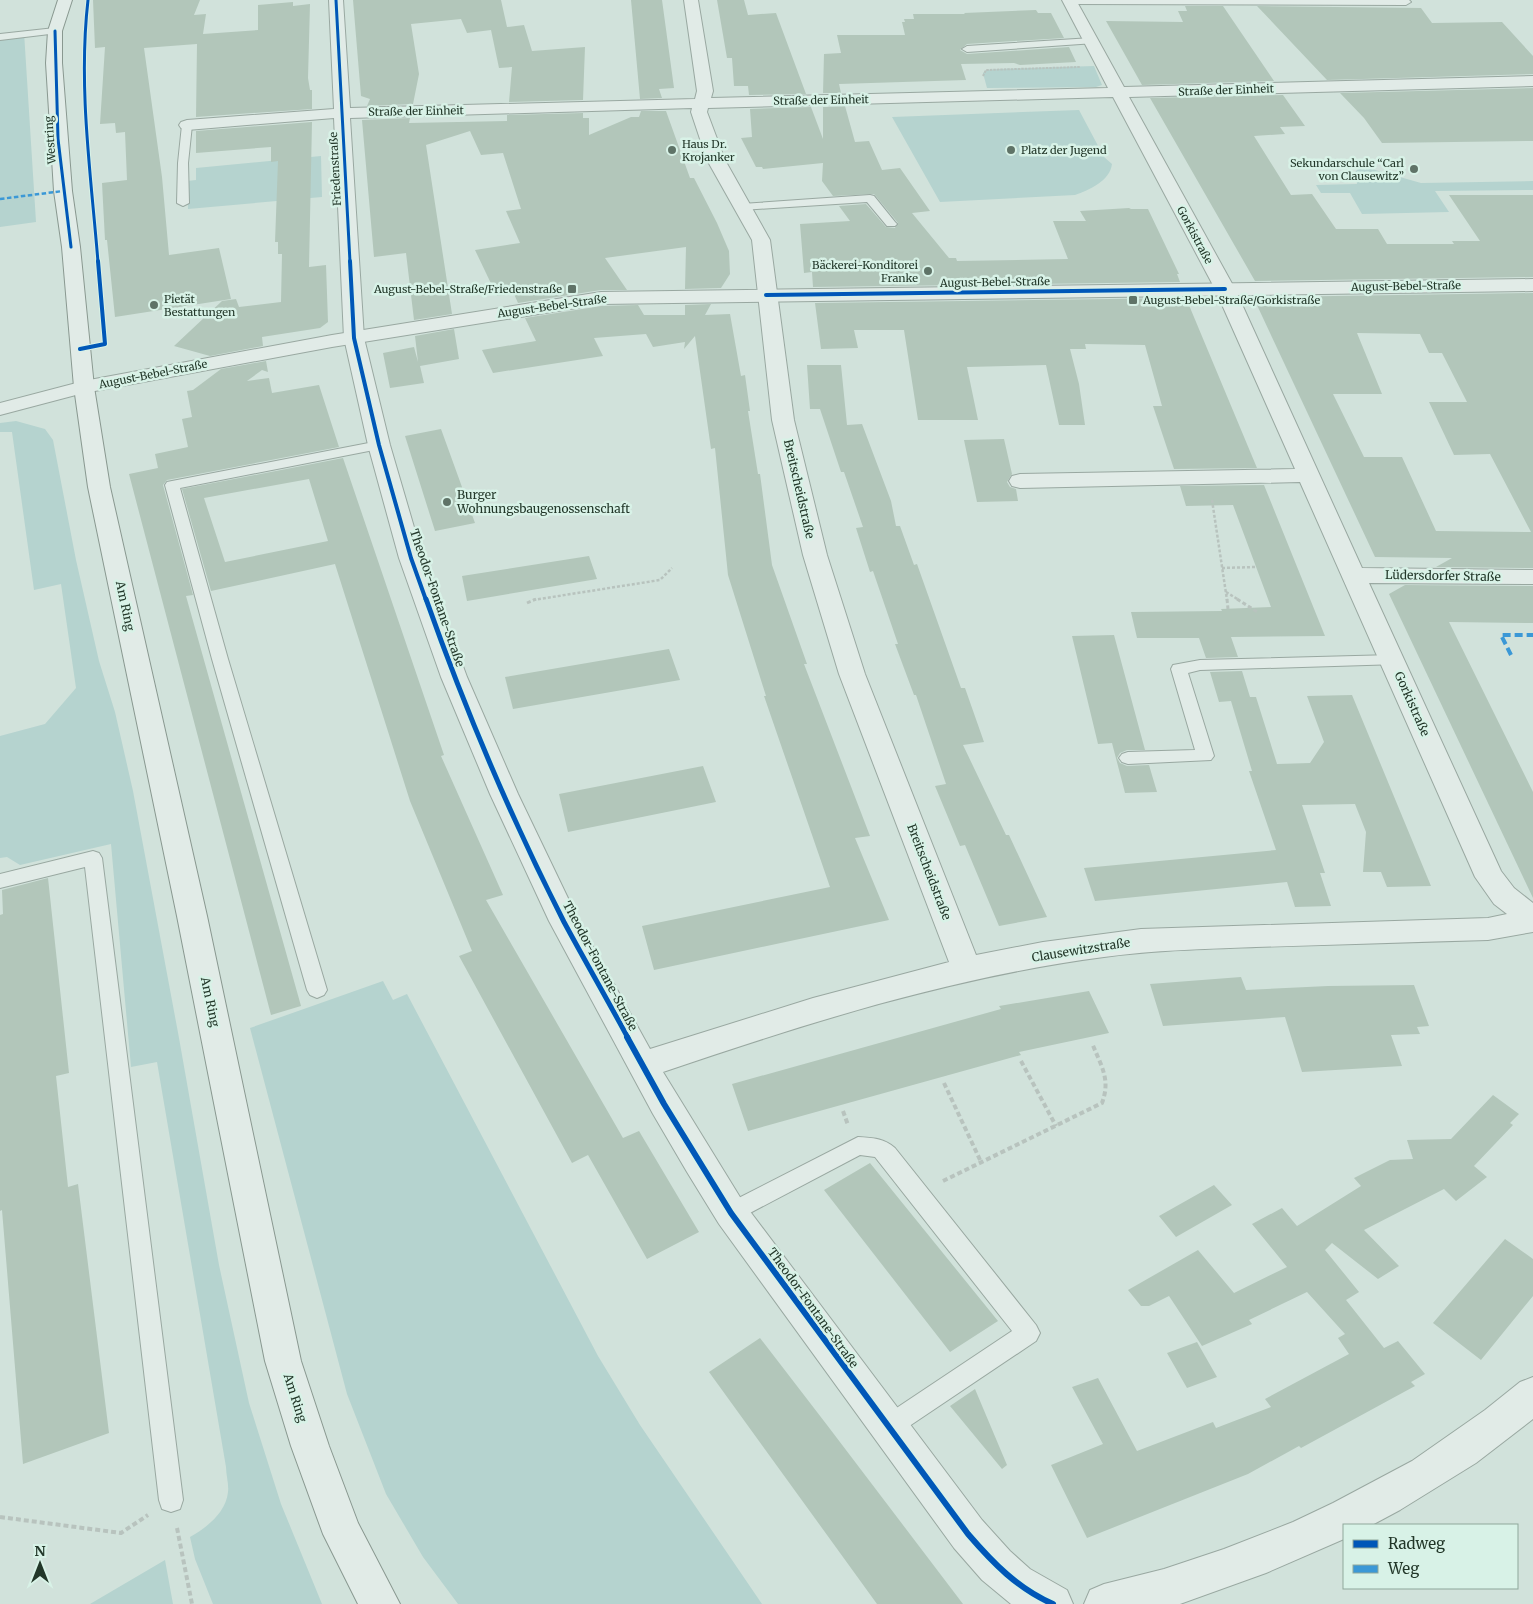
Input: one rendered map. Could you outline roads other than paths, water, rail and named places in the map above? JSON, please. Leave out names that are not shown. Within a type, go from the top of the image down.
[{"type":"street","name":"Westring","points":[[66,0],[55,31],[54,63],[63,190],[71,247],[84,387]]},
{"type":"street","name":"Friedenstraße","points":[[336,0],[354,338]]},
{"type":"street","name":"Breitscheidstraße","points":[[691,0],[705,91],[699,112],[711,148],[761,240],[764,253],[766,295],[783,420],[815,555],[829,605],[852,674],[966,968]]},
{"type":"street","name":"Gorkistraße","points":[[1069,1],[1224,289],[1393,660],[1489,877],[1504,896],[1533,920]]},
{"type":"street","name":"Straße der Einheit","points":[[187,125],[342,113],[1533,81]]},
{"type":"street","name":"August-Bebel-Straße","points":[[0,409],[84,387],[354,338],[586,299],[1533,284]]},
{"type":"street","name":"Theodor-Fontane-Straße","points":[[354,338],[379,445],[414,567],[454,677],[504,794],[564,921],[664,1104],[730,1213],[968,1534],[1004,1575],[1038,1601]]},
{"type":"street","name":"Am Ring","points":[[84,387],[99,487],[186,888],[283,1361],[310,1446],[343,1534],[380,1604]]},
{"type":"street","points":[[1020,481],[1309,475]]},
{"type":"street","name":"Lüdersdorfer Straße","points":[[1354,576],[1533,577]]},
{"type":"street","name":"Clausewitzstraße","points":[[643,1065],[888,987],[966,968],[1102,945],[1140,941],[1488,929],[1533,920]]},
{"type":"street","points":[[1104,1604],[1170,1588],[1266,1554],[1381,1501],[1454,1457],[1512,1414],[1533,1395]]},
{"type":"lane","points":[[1069,1],[1406,2]]},
{"type":"lane","points":[[0,37],[55,31]]},
{"type":"lane","points":[[967,49],[1092,41]]},
{"type":"lane","name":"Straße der Einheit","points":[[183,203],[182,163],[187,125]]},
{"type":"lane","points":[[742,207],[870,198],[891,224]]},
{"type":"lane","points":[[317,990],[220,659],[172,484],[379,445]]},
{"type":"lane","points":[[1128,758],[1205,756],[1179,669],[1200,665],[1393,660]]},
{"type":"lane","points":[[0,881],[93,858],[171,1500]]},
{"type":"lane","points":[[730,1213],[858,1146],[880,1148],[918,1193],[1028,1333],[888,1427]]},
{"type":"place","name":"Haus Dr. Krojanker","points":[[672,150]]},
{"type":"place","name":"Platz der Jugend","points":[[1011,150]]},
{"type":"place","name":"Sekundarschule “Carl von Clausewitz”","points":[[1414,169]]},
{"type":"place","name":"Bäckerei-Konditorei Franke","points":[[928,271]]},
{"type":"place","name":"August-Bebel-Straße/Friedenstraße","points":[[572,289]]},
{"type":"place","name":"August-Bebel-Straße/Gorkistraße","points":[[1133,300]]},
{"type":"place","name":"Pietät Bestattungen","points":[[154,305]]},
{"type":"place","name":"Burger Wohnungsbaugenossenschaft","points":[[447,502]]}]
